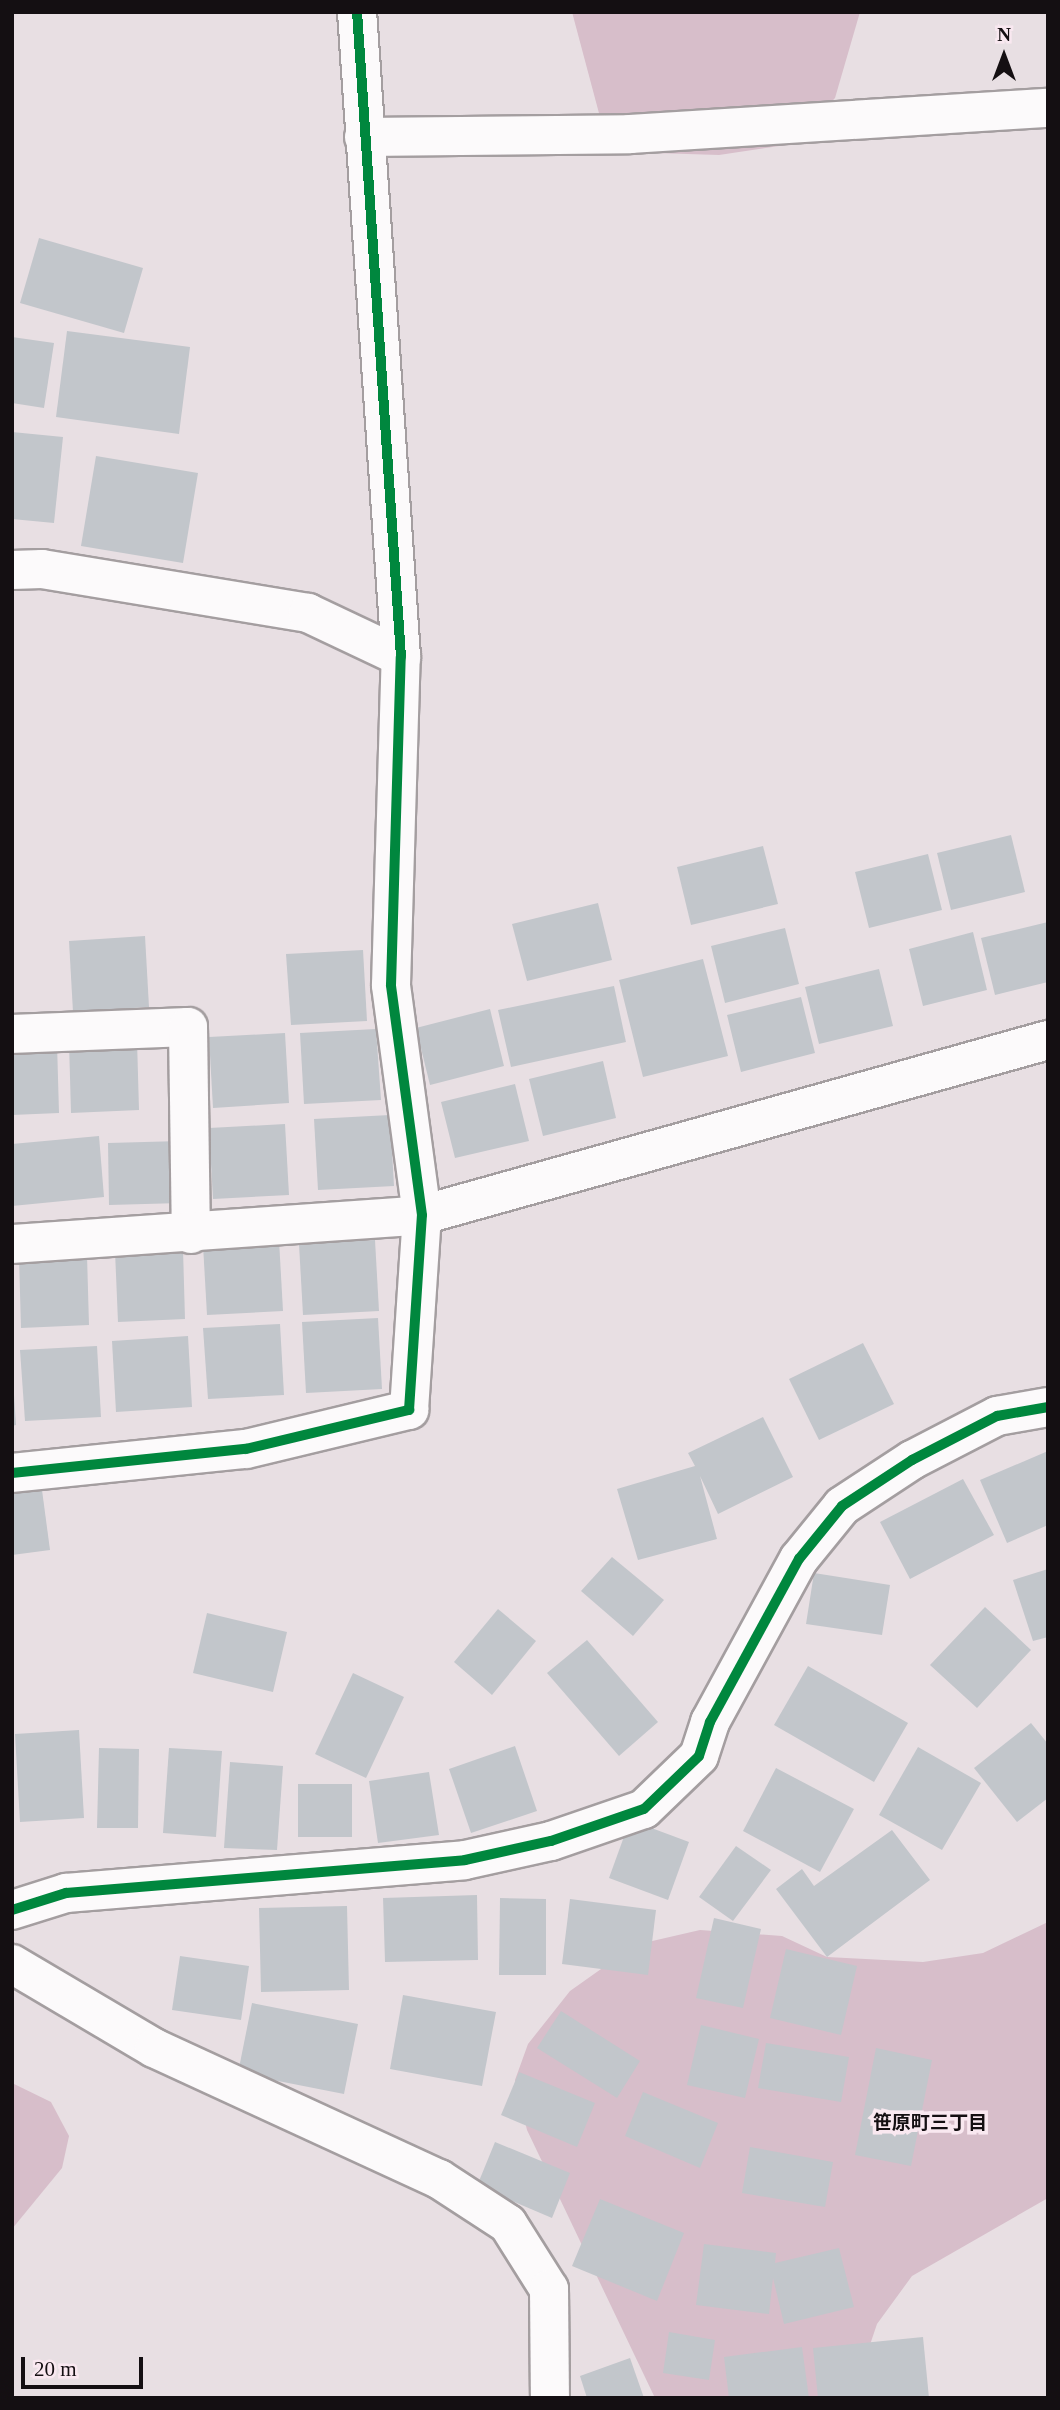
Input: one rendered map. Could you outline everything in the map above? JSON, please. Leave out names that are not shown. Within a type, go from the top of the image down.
[{"type":"street","points":[[12,1473],[246,1449],[409,1410],[422,1215],[391,985],[401,657],[357,12]]},
{"type":"street","points":[[364,137],[630,134],[1048,108]]},
{"type":"street","points":[[12,570],[42,569],[308,613],[401,657]]},
{"type":"street","points":[[12,1034],[188,1027],[191,1234]]},
{"type":"street","points":[[12,1244],[191,1234],[422,1215],[1048,1040]]},
{"type":"street","points":[[12,1910],[66,1893],[465,1860],[562,1838],[644,1809],[699,1756],[710,1722],[799,1559],[842,1506],[912,1460],[998,1416],[1048,1407]]},
{"type":"street","points":[[12,1964],[154,2048],[439,2179],[508,2224],[549,2289],[550,2398]]},
{"type":"shaded area","points":[[572,12],[860,12],[835,98],[793,144],[719,155],[655,153],[600,117]]},
{"type":"shaded area","points":[[1048,1922],[1048,2198],[912,2276],[877,2324],[852,2398],[655,2398],[527,2130],[515,2080],[528,2044],[570,1991],[635,1945],[700,1930],[782,1936],[827,1957],[923,1962],[983,1953]]},
{"type":"shaded area","points":[[12,2083],[51,2102],[69,2136],[62,2168],[12,2229]]},
{"type":"building","points":[[39,238],[143,268],[124,333],[20,303]]},
{"type":"building","points":[[67,331],[190,347],[179,434],[56,417]]},
{"type":"building","points":[[12,337],[54,343],[44,408],[12,403]]},
{"type":"building","points":[[12,432],[63,437],[54,523],[12,519]]},
{"type":"building","points":[[96,456],[198,473],[183,563],[81,546]]},
{"type":"building","points":[[1011,835],[1025,892],[951,910],[937,853]]},
{"type":"building","points":[[763,846],[778,904],[691,925],[677,867]]},
{"type":"building","points":[[928,854],[942,910],[869,928],[855,872]]},
{"type":"building","points":[[598,903],[612,960],[527,981],[512,924]]},
{"type":"building","points":[[1048,922],[1048,982],[995,995],[981,938]]},
{"type":"building","points":[[785,928],[799,984],[725,1003],[711,946]]},
{"type":"building","points":[[973,932],[987,990],[923,1006],[909,949]]},
{"type":"building","points":[[145,936],[149,1007],[73,1012],[69,941]]},
{"type":"building","points":[[363,950],[367,1021],[291,1025],[286,954]]},
{"type":"building","points":[[703,959],[728,1056],[643,1077],[619,980]]},
{"type":"building","points":[[879,969],[893,1026],[819,1044],[805,987]]},
{"type":"building","points":[[614,986],[626,1042],[511,1067],[498,1010]]},
{"type":"building","points":[[801,997],[815,1053],[741,1072],[727,1015]]},
{"type":"building","points":[[490,1009],[504,1066],[430,1085],[416,1028]]},
{"type":"building","points":[[376,1029],[381,1100],[304,1104],[300,1033]]},
{"type":"building","points":[[285,1033],[289,1103],[213,1108],[209,1037]]},
{"type":"building","points":[[137,1040],[139,1110],[71,1113],[69,1042]]},
{"type":"building","points":[[57,1043],[59,1113],[12,1115],[12,1045]]},
{"type":"building","points":[[603,1061],[616,1118],[543,1136],[529,1079]]},
{"type":"building","points":[[515,1084],[529,1141],[455,1158],[441,1102]]},
{"type":"building","points":[[390,1115],[394,1186],[318,1190],[314,1119]]},
{"type":"building","points":[[285,1124],[289,1195],[213,1199],[209,1128]]},
{"type":"building","points":[[99,1136],[104,1197],[12,1206],[12,1144]]},
{"type":"building","points":[[181,1141],[181,1203],[109,1205],[108,1143]]},
{"type":"building","points":[[279,1240],[283,1311],[207,1315],[203,1245]]},
{"type":"building","points":[[375,1240],[379,1311],[303,1315],[299,1244]]},
{"type":"building","points":[[183,1249],[185,1319],[118,1322],[115,1251]]},
{"type":"building","points":[[87,1255],[89,1325],[21,1328],[19,1257]]},
{"type":"building","points":[[378,1318],[382,1389],[306,1393],[302,1322]]},
{"type":"building","points":[[280,1324],[284,1395],[208,1399],[203,1328]]},
{"type":"building","points":[[188,1336],[192,1407],[116,1412],[112,1341]]},
{"type":"building","points":[[863,1343],[894,1404],[819,1440],[789,1379]]},
{"type":"building","points":[[97,1346],[101,1417],[25,1421],[20,1350]]},
{"type":"building","points":[[12,1395],[16,1425],[12,1426]]},
{"type":"building","points":[[763,1417],[793,1477],[718,1514],[700,1476],[717,1539],[638,1560],[617,1489],[695,1466],[688,1453]]},
{"type":"building","points":[[1048,1451],[1048,1525],[1007,1543],[980,1480]]},
{"type":"building","points":[[963,1479],[994,1535],[910,1579],[880,1522]]},
{"type":"building","points":[[42,1490],[50,1550],[12,1555],[12,1494]]},
{"type":"building","points":[[612,1557],[664,1600],[633,1636],[581,1591]]},
{"type":"building","points":[[1048,1569],[1048,1637],[1033,1641],[1013,1580]]},
{"type":"building","points":[[814,1573],[890,1585],[882,1635],[806,1624]]},
{"type":"building","points":[[985,1607],[1031,1650],[977,1708],[930,1665]]},
{"type":"building","points":[[498,1609],[536,1641],[492,1695],[454,1662]]},
{"type":"building","points":[[207,1613],[287,1632],[273,1692],[193,1673]]},
{"type":"building","points":[[587,1640],[658,1722],[619,1756],[547,1673]]},
{"type":"building","points":[[808,1666],[908,1723],[874,1782],[774,1725]]},
{"type":"building","points":[[353,1673],[404,1697],[366,1778],[315,1754]]},
{"type":"building","points":[[1031,1723],[1048,1744],[1048,1798],[1017,1822],[974,1768]]},
{"type":"building","points":[[79,1730],[84,1818],[20,1822],[15,1734]]},
{"type":"building","points":[[515,1746],[537,1811],[471,1833],[449,1769]]},
{"type":"building","points":[[918,1747],[981,1783],[942,1850],[879,1815]]},
{"type":"building","points":[[99,1748],[139,1749],[138,1828],[97,1828]]},
{"type":"building","points":[[169,1748],[222,1751],[216,1837],[163,1833]]},
{"type":"building","points":[[230,1762],[283,1766],[277,1850],[224,1848]]},
{"type":"building","points":[[776,1768],[854,1809],[820,1872],[743,1831]]},
{"type":"building","points":[[429,1772],[439,1835],[378,1843],[369,1781]]},
{"type":"building","points":[[298,1784],[352,1784],[352,1837],[298,1837]]},
{"type":"building","points":[[630,1820],[689,1842],[668,1900],[609,1878]]},
{"type":"building","points":[[892,1830],[930,1880],[827,1957],[776,1889],[802,1869],[814,1886]]},
{"type":"building","points":[[736,1846],[771,1870],[733,1921],[699,1897]]},
{"type":"building","points":[[477,1895],[478,1960],[385,1962],[383,1898]]},
{"type":"building","points":[[500,1898],[546,1899],[546,1975],[499,1975]]},
{"type":"building","points":[[570,1899],[656,1910],[648,1975],[562,1964]]},
{"type":"building","points":[[347,1906],[349,1990],[261,1992],[259,1908]]},
{"type":"building","points":[[714,1918],[761,1929],[743,2008],[696,1998]]},
{"type":"building","points":[[786,1949],[857,1966],[841,2035],[770,2018]]},
{"type":"building","points":[[180,1956],[249,1966],[241,2020],[172,2010]]},
{"type":"building","points":[[403,1995],[496,2012],[482,2086],[390,2069]]},
{"type":"building","points":[[252,2003],[358,2024],[344,2094],[238,2073]]},
{"type":"building","points":[[561,2011],[640,2061],[617,2098],[537,2048]]},
{"type":"building","points":[[701,2025],[759,2039],[745,2098],[687,2085]]},
{"type":"building","points":[[766,2043],[849,2057],[841,2102],[758,2088]]},
{"type":"building","points":[[876,2048],[932,2060],[911,2166],[855,2155]]},
{"type":"building","points":[[519,2072],[595,2103],[577,2147],[501,2115]]},
{"type":"building","points":[[643,2092],[718,2123],[700,2168],[625,2136]]},
{"type":"building","points":[[495,2142],[570,2173],[552,2218],[477,2186]]},
{"type":"building","points":[[750,2147],[833,2162],[825,2207],[742,2193]]},
{"type":"building","points":[[600,2199],[684,2233],[657,2301],[572,2266]]},
{"type":"building","points":[[704,2244],[776,2253],[775,2263],[839,2248],[854,2307],[784,2324],[773,2278],[769,2314],[696,2305]]},
{"type":"building","points":[[669,2332],[715,2340],[709,2380],[663,2373]]},
{"type":"building","points":[[923,2337],[929,2398],[818,2398],[813,2348]]},
{"type":"building","points":[[802,2347],[809,2398],[729,2398],[724,2357]]},
{"type":"building","points":[[630,2358],[644,2398],[587,2398],[580,2376]]},
{"type":"cycle path","points":[[12,1473],[246,1449],[409,1410],[422,1215],[391,985],[401,657],[357,12]]},
{"type":"cycle path","points":[[12,1910],[66,1893],[465,1860],[551,1841],[644,1809],[699,1756],[710,1722],[799,1559],[842,1506],[912,1460],[997,1416],[1048,1407]]},
{"type":"district","name":"笹原町三丁目","points":[[930,2123]]}]
